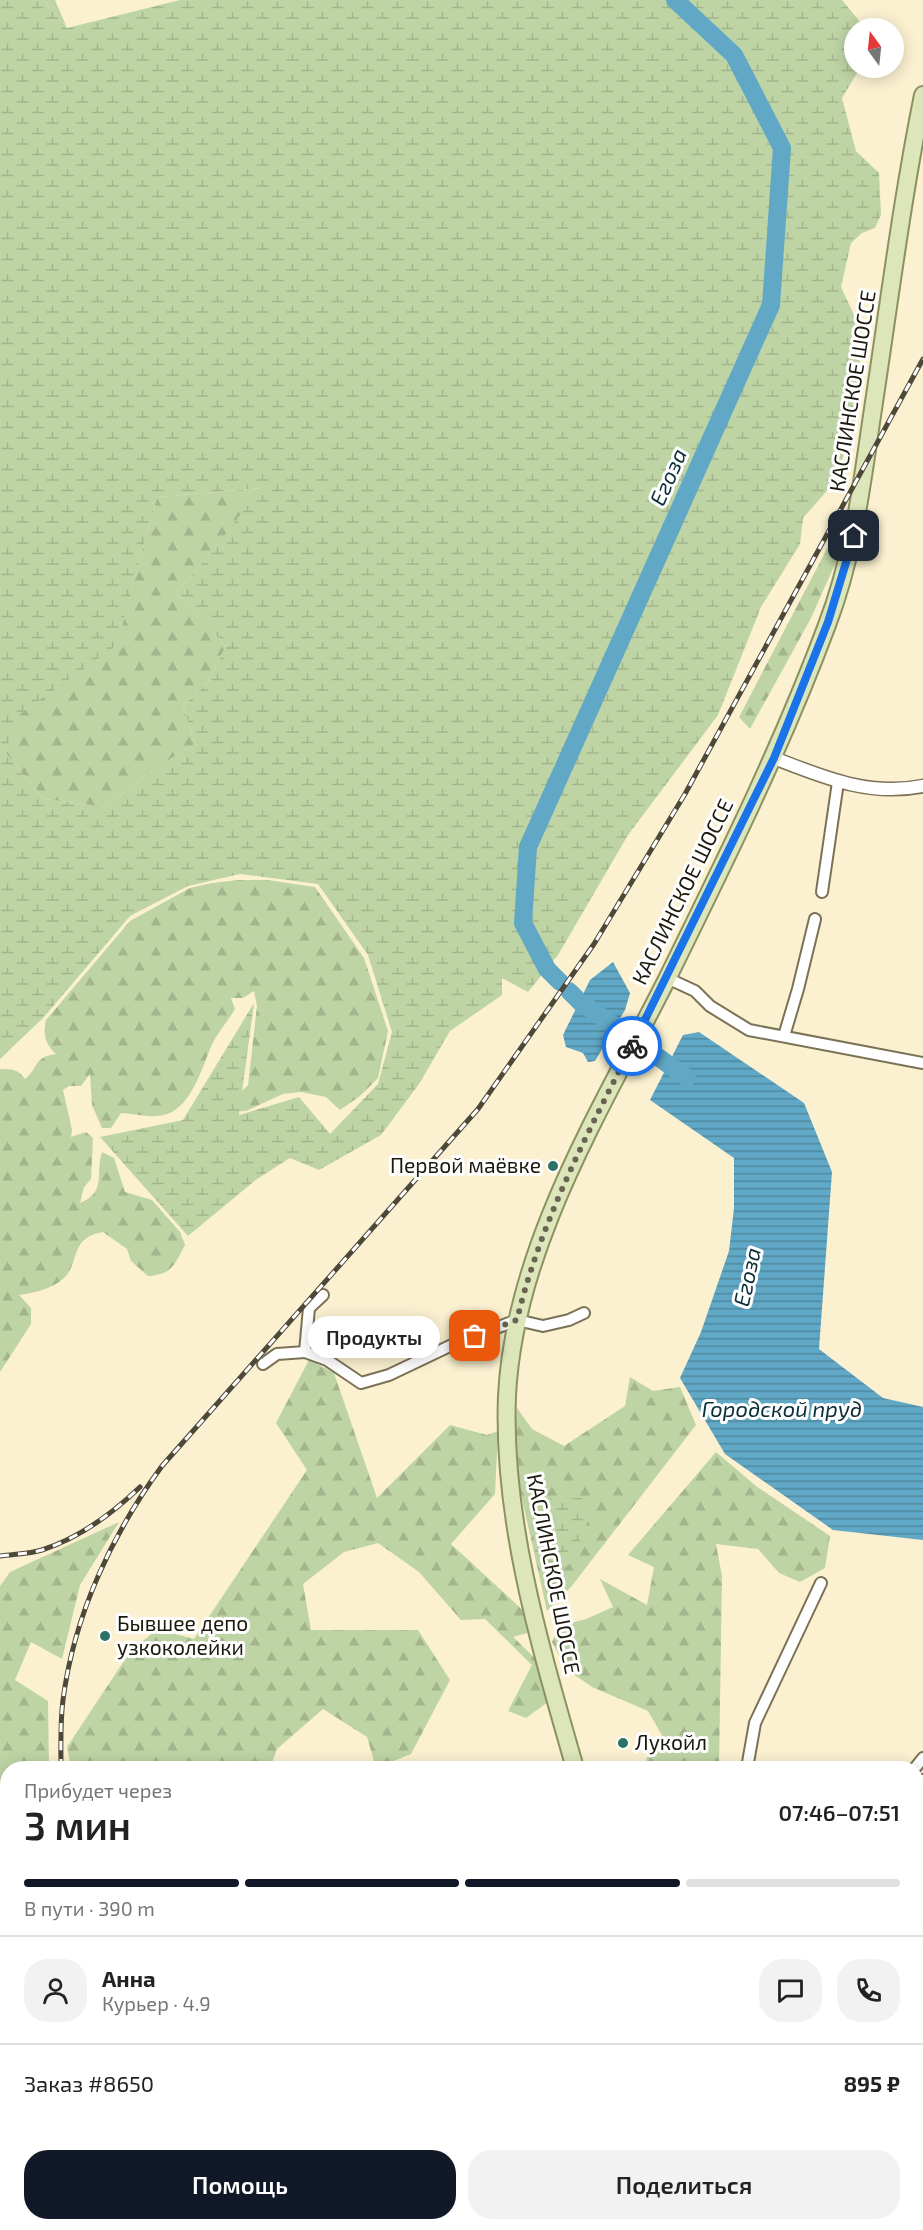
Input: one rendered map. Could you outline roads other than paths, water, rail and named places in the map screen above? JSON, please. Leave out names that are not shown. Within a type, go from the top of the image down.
[{"type":"main road","name":"КАСЛИНСКОЕ ШОССЕ","points":[[573,1761],[531,1602],[513,1514],[507,1455],[507,1394],[517,1320],[531,1268],[567,1180],[774,758],[828,622],[854,536],[907,184],[923,95]]},
{"type":"street","points":[[774,758],[838,782],[858,787],[913,788],[923,786]]},
{"type":"street","points":[[822,891],[838,782]]},
{"type":"street","points":[[784,1036],[815,918]]},
{"type":"street","points":[[667,978],[695,991],[710,1006],[749,1030],[923,1063]]},
{"type":"street","points":[[305,1352],[309,1308],[323,1295]]},
{"type":"street","points":[[263,1364],[277,1354],[305,1352],[327,1360],[361,1383],[389,1375],[454,1344],[517,1320],[543,1326],[570,1320],[584,1313]]},
{"type":"street","points":[[748,1761],[755,1723],[821,1583]]},
{"type":"water","points":[[613,962],[630,993],[625,1010],[595,1061],[588,1062],[583,1053],[566,1047],[563,1035],[590,980]]},
{"type":"water","name":"Городской пруд","points":[[699,1032],[804,1103],[832,1172],[819,1349],[883,1398],[923,1407],[923,1540],[833,1530],[725,1454],[680,1378],[701,1332],[729,1251],[734,1208],[734,1158],[650,1100],[683,1035]]},
{"type":"waterway","name":"Егоза","points":[[560,982],[547,969],[523,923],[528,847],[771,305],[782,148],[734,55],[675,0]]},
{"type":"waterway","name":"Егоза","points":[[569,991],[580,1002],[619,1029]]},
{"type":"waterway","name":"Егоза","points":[[654,1054],[687,1078]]},
{"type":"railway","points":[[61,1761],[63,1700],[76,1637],[98,1577],[127,1519],[162,1466],[478,1109],[594,944],[685,794],[923,359]]},
{"type":"railway","points":[[0,1556],[37,1551],[69,1539],[107,1515],[140,1487]]},
{"type":"place","name":"Первой маёвке","points":[[553,1166]]},
{"type":"place","name":"Продукты","points":[[475,1336]]},
{"type":"place","name":"Бывшее депо узкоколейки","points":[[105,1636]]},
{"type":"place","name":"Лукойл","points":[[623,1743]]}]
